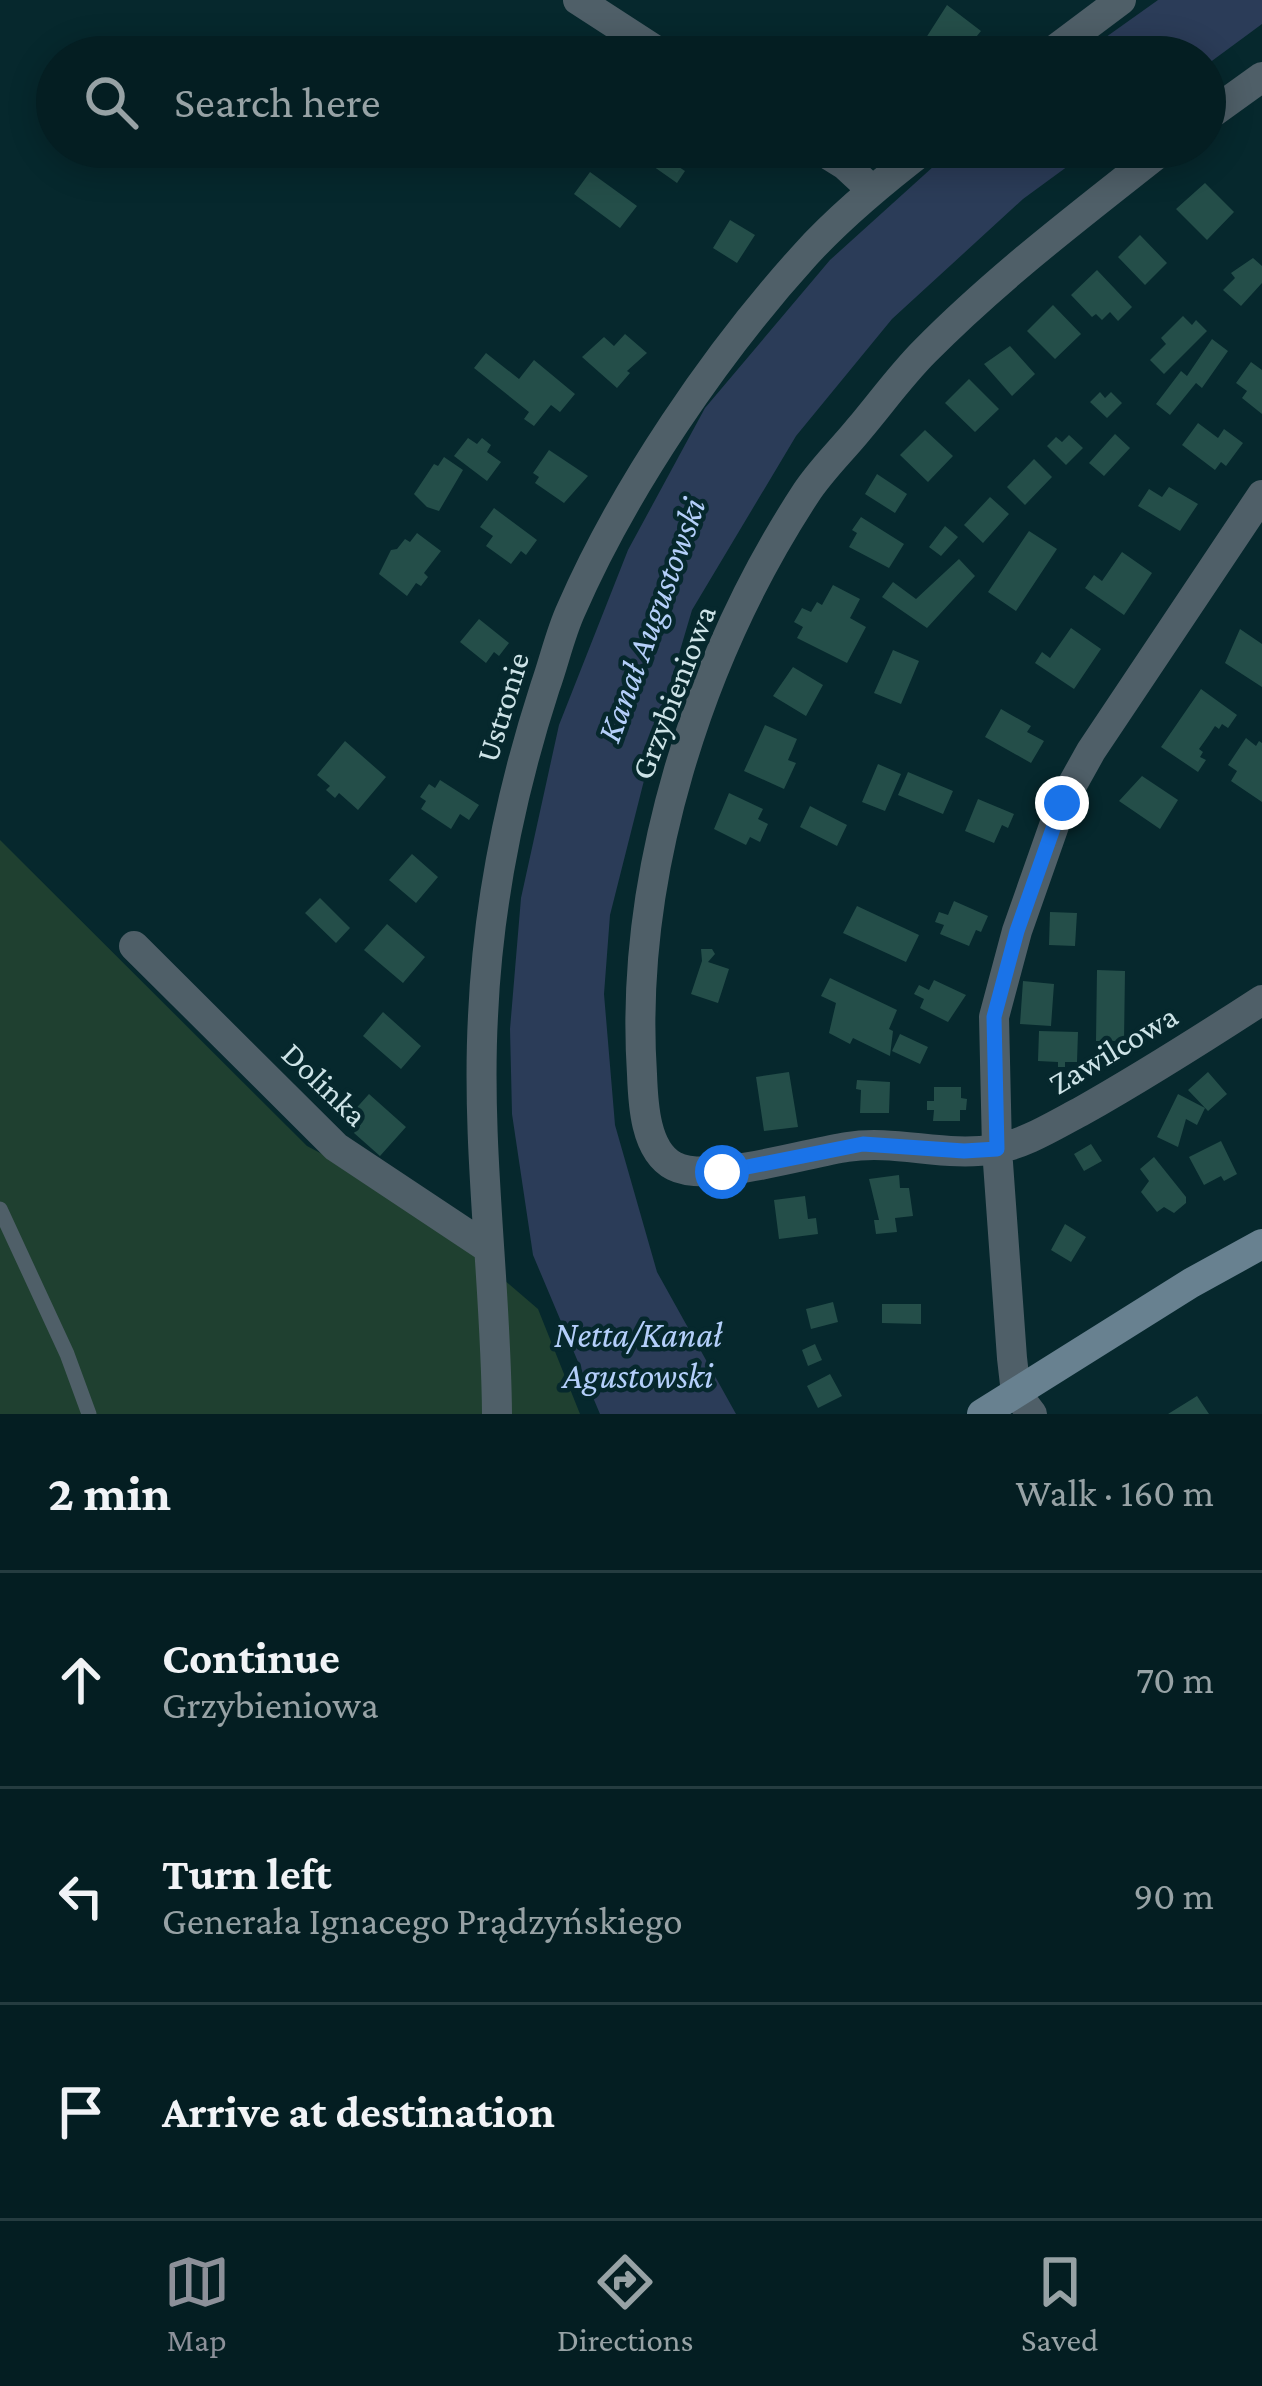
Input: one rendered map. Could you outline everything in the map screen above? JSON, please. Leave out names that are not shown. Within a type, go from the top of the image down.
[{"type":"main road","points":[[982,1414],[1024,1403],[1191,1283],[1262,1244]]},
{"type":"street","points":[[578,0],[634,36]]},
{"type":"street","points":[[1073,36],[1121,0]]},
{"type":"street","points":[[1226,103],[1262,77]]},
{"type":"street","points":[[848,168],[872,190]]},
{"type":"street","name":"Ustronie","points":[[496,1414],[496,1319],[482,1113],[489,921],[504,828],[570,611],[641,477],[707,378],[805,255],[900,168]]},
{"type":"street","name":"Grzybieniowa","points":[[997,1149],[863,1144],[722,1172],[689,1172],[669,1164],[652,1138],[644,1107],[639,1032],[651,879],[685,744],[748,598],[807,491],[923,352],[1030,255],[1140,168]]},
{"type":"street","points":[[1024,1403],[997,1149],[994,1017],[1017,931],[1062,803],[1091,751],[1262,495]]},
{"type":"street","name":"Dolinka","points":[[134,946],[336,1148],[488,1248]]},
{"type":"street","name":"Zawilcowa","points":[[997,1149],[1040,1133],[1132,1083],[1262,1000]]},
{"type":"lane","points":[[0,1209],[67,1354],[89,1414]]},
{"type":"green space","points":[[0,840],[307,1146],[413,1202],[538,1309],[580,1414],[0,1414]]},
{"type":"water","points":[[1158,0],[1262,0],[1262,24],[1226,51],[1226,36],[1107,36]]},
{"type":"water","name":"Netta/Kanał Agustowski","points":[[932,168],[1065,168],[1023,199],[892,319],[796,436],[692,610],[610,915],[604,994],[615,1125],[657,1272],[736,1414],[600,1414],[533,1255],[512,1114],[510,1029],[521,898],[559,725],[628,550],[705,408],[830,260]]},
{"type":"building","points":[[947,5],[981,31],[977,36],[927,36]]},
{"type":"building","points":[[656,168],[685,171],[677,183]]},
{"type":"building","points":[[590,172],[637,206],[620,228],[574,194]]},
{"type":"building","points":[[1205,183],[1234,212],[1207,240],[1176,209]]},
{"type":"building","points":[[730,220],[755,235],[737,263],[713,248]]},
{"type":"building","points":[[1140,235],[1167,263],[1145,285],[1118,257]]},
{"type":"building","points":[[1253,258],[1262,266],[1262,283],[1241,306],[1223,290],[1235,278],[1231,273]]},
{"type":"building","points":[[1097,270],[1132,307],[1118,321],[1110,312],[1102,320],[1096,314],[1092,317],[1071,295]]},
{"type":"building","points":[[1053,305],[1081,334],[1055,359],[1027,331]]},
{"type":"building","points":[[1183,316],[1207,331],[1164,374],[1150,360],[1166,344],[1161,338]]},
{"type":"building","points":[[625,334],[647,353],[617,388],[582,357],[604,337],[614,346]]},
{"type":"building","points":[[1212,339],[1228,351],[1202,388],[1196,383],[1170,415],[1156,404],[1181,371],[1187,376]]},
{"type":"building","points":[[1010,346],[1035,374],[1012,396],[984,364]]},
{"type":"building","points":[[486,353],[519,379],[534,360],[575,394],[560,412],[551,405],[534,426],[524,419],[529,412],[474,368]]},
{"type":"building","points":[[1251,362],[1262,370],[1262,414],[1242,398],[1247,391],[1236,383]]},
{"type":"building","points":[[969,379],[999,409],[975,432],[945,403]]},
{"type":"building","points":[[1100,392],[1105,398],[1111,392],[1122,403],[1107,418],[1090,402]]},
{"type":"building","points":[[1198,423],[1218,438],[1224,429],[1243,443],[1226,466],[1221,462],[1215,470],[1182,445]]},
{"type":"building","points":[[925,430],[953,456],[928,482],[900,455]]},
{"type":"building","points":[[1115,434],[1130,448],[1104,476],[1089,463]]},
{"type":"building","points":[[1069,435],[1083,448],[1066,465],[1047,446],[1056,437],[1062,442]]},
{"type":"building","points":[[468,438],[477,444],[482,438],[491,445],[487,452],[501,462],[487,481],[454,456]]},
{"type":"building","points":[[549,450],[588,476],[564,503],[535,483],[539,477],[533,473]]},
{"type":"building","points":[[444,457],[463,470],[439,511],[414,494]]},
{"type":"building","points":[[1034,459],[1052,477],[1025,505],[1007,487]]},
{"type":"building","points":[[877,474],[907,494],[895,513],[865,494]]},
{"type":"building","points":[[1169,487],[1198,504],[1180,531],[1138,506],[1149,489],[1162,497]]},
{"type":"building","points":[[990,497],[1009,514],[983,543],[964,525]]},
{"type":"building","points":[[494,508],[537,540],[511,564],[486,546],[493,536],[480,527]]},
{"type":"building","points":[[861,517],[904,544],[889,568],[849,547]]},
{"type":"building","points":[[945,526],[958,537],[941,556],[929,547]]},
{"type":"building","points":[[1029,531],[1057,549],[1016,611],[988,592]]},
{"type":"building","points":[[417,533],[441,551],[424,573],[428,577],[421,586],[416,583],[407,596],[379,574],[391,550],[405,539],[410,542]]},
{"type":"building","points":[[1122,552],[1152,573],[1124,615],[1085,588],[1094,575],[1102,581]]},
{"type":"building","points":[[959,559],[975,576],[927,628],[882,597],[893,582],[916,599]]},
{"type":"building","points":[[833,585],[860,599],[850,618],[866,627],[847,663],[797,638],[803,627],[794,622],[802,608],[811,612],[817,602],[822,605]]},
{"type":"building","points":[[479,619],[509,643],[486,663],[460,642]]},
{"type":"building","points":[[1071,628],[1101,649],[1074,689],[1035,663],[1042,652],[1050,658]]},
{"type":"building","points":[[1240,629],[1262,644],[1262,687],[1225,663]]},
{"type":"building","points":[[893,650],[919,661],[901,704],[874,693]]},
{"type":"building","points":[[793,667],[823,685],[806,716],[773,696]]},
{"type":"building","points":[[1201,689],[1237,715],[1228,728],[1215,726],[1199,749],[1206,760],[1198,772],[1161,747]]},
{"type":"building","points":[[1001,709],[1031,726],[1027,732],[1044,741],[1031,763],[985,737]]},
{"type":"building","points":[[765,725],[797,739],[788,760],[796,763],[784,789],[744,771]]},
{"type":"building","points":[[1246,738],[1256,746],[1262,743],[1262,802],[1231,781],[1237,771],[1228,765]]},
{"type":"building","points":[[345,741],[386,777],[358,810],[339,793],[335,798],[317,775]]},
{"type":"building","points":[[878,764],[901,774],[885,811],[862,802]]},
{"type":"building","points":[[908,772],[953,791],[943,814],[898,795]]},
{"type":"building","points":[[1142,776],[1178,800],[1160,829],[1119,801]]},
{"type":"building","points":[[440,780],[479,805],[469,820],[460,814],[451,829],[421,809],[426,801],[420,797],[429,784],[435,788]]},
{"type":"building","points":[[729,793],[763,809],[758,819],[768,824],[760,842],[750,837],[746,845],[714,829]]},
{"type":"building","points":[[978,799],[1014,814],[1008,828],[1002,825],[994,843],[965,831]]},
{"type":"building","points":[[810,806],[847,825],[837,846],[800,827]]},
{"type":"building","points":[[412,854],[438,877],[416,903],[389,880]]},
{"type":"building","points":[[320,898],[350,928],[336,943],[305,913]]},
{"type":"building","points":[[954,901],[988,916],[969,946],[940,934],[944,925],[935,922],[939,912],[948,915]]},
{"type":"building","points":[[857,906],[919,935],[906,962],[843,933]]},
{"type":"building","points":[[1050,912],[1077,913],[1075,946],[1049,945]]},
{"type":"building","points":[[387,924],[425,957],[403,983],[364,950]]},
{"type":"building","points":[[701,949],[712,949],[715,954],[708,962],[729,969],[718,1003],[691,994]]},
{"type":"building","points":[[1097,970],[1125,971],[1124,1041],[1096,1041]]},
{"type":"building","points":[[830,978],[897,1010],[889,1029],[893,1031],[890,1056],[853,1038],[850,1044],[829,1033],[836,1003],[821,996]]},
{"type":"building","points":[[934,980],[966,995],[948,1022],[920,1008],[924,999],[914,994],[919,985],[929,990]]},
{"type":"building","points":[[1023,981],[1054,984],[1051,1026],[1020,1024]]},
{"type":"building","points":[[383,1012],[421,1046],[401,1069],[363,1036]]},
{"type":"building","points":[[1039,1031],[1078,1032],[1077,1062],[1058,1067],[1058,1062],[1038,1061]]},
{"type":"building","points":[[900,1034],[928,1047],[920,1064],[892,1051]]},
{"type":"building","points":[[789,1072],[798,1127],[764,1131],[756,1077]]},
{"type":"building","points":[[1208,1072],[1227,1094],[1208,1111],[1188,1090]]},
{"type":"building","points":[[857,1080],[890,1082],[889,1113],[860,1113]]},
{"type":"building","points":[[934,1087],[961,1087],[961,1098],[967,1099],[960,1121],[933,1121],[934,1110],[927,1110],[927,1101],[934,1101]]},
{"type":"building","points":[[369,1094],[406,1127],[380,1156],[354,1133],[361,1124],[351,1114]]},
{"type":"building","points":[[1178,1094],[1205,1108],[1197,1125],[1186,1119],[1178,1147],[1157,1137]]},
{"type":"building","points":[[1221,1141],[1237,1174],[1204,1185],[1189,1157]]},
{"type":"building","points":[[1091,1144],[1102,1161],[1084,1171],[1074,1154]]},
{"type":"building","points":[[1154,1157],[1186,1197],[1174,1213],[1164,1207],[1157,1212],[1141,1192],[1149,1181],[1140,1169]]},
{"type":"building","points":[[899,1175],[900,1188],[909,1188],[913,1216],[895,1218],[897,1232],[876,1234],[874,1220],[879,1220],[869,1179]]},
{"type":"building","points":[[805,1196],[808,1219],[816,1218],[818,1234],[779,1239],[774,1200]]},
{"type":"building","points":[[1065,1224],[1086,1237],[1071,1262],[1051,1250]]},
{"type":"building","points":[[833,1302],[838,1322],[811,1329],[806,1309]]},
{"type":"building","points":[[882,1304],[921,1304],[921,1324],[882,1323]]},
{"type":"building","points":[[815,1344],[822,1360],[808,1366],[802,1350]]},
{"type":"building","points":[[830,1374],[842,1396],[818,1408],[807,1386]]},
{"type":"building","points":[[1197,1396],[1209,1414],[1168,1414]]},
{"type":"route","points":[[722,1172],[863,1144],[997,1149],[994,1017],[1017,931],[1062,803]]},
{"type":"water label","name":"Kanał Augustowski","points":[[651,620]]}]
